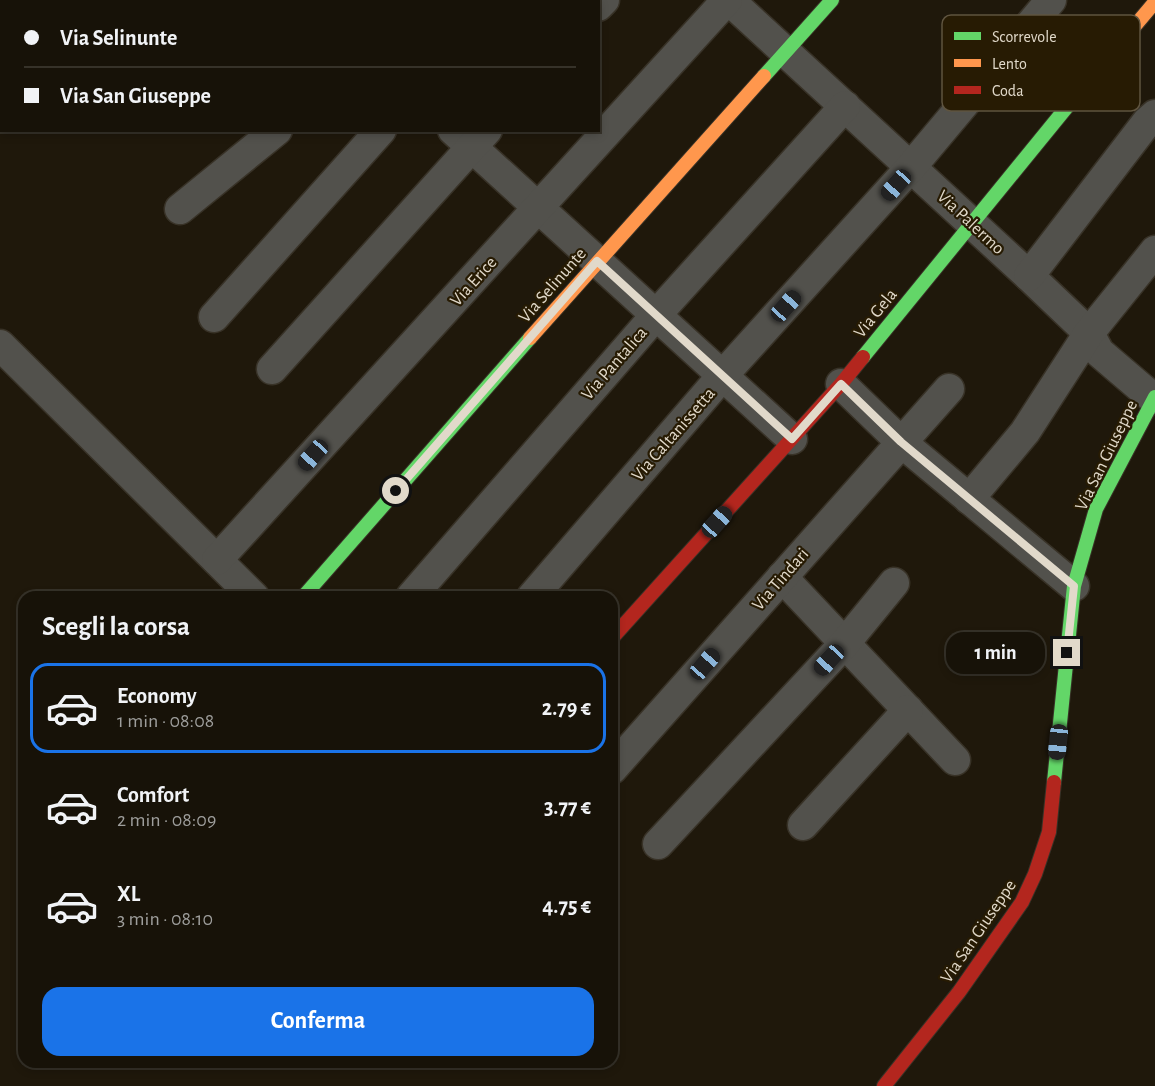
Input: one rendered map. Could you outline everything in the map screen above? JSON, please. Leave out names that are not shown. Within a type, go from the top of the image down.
[{"type":"street","name":"Via Palermo","points":[[728,0],[1029,276],[1089,333],[1099,352],[1154,398]]},
{"type":"street","name":"Via Erice","points":[[217,560],[728,0]]},
{"type":"street","name":"Via Selinunte","points":[[308,591],[597,261],[832,0]]},
{"type":"street","name":"Via Caltanissetta","points":[[1038,15],[1051,0]]},
{"type":"street","name":"Via Gela","points":[[1140,17],[1155,2]]},
{"type":"street","name":"Via Pantalica","points":[[416,591],[656,315],[844,106]]},
{"type":"street","name":"Via Caltanissetta","points":[[537,591],[723,375],[911,167],[958,111]]},
{"type":"street","name":"Via Gela","points":[[618,631],[841,384],[1062,111]]},
{"type":"street","points":[[1029,276],[1147,122],[1155,115]]},
{"type":"street","points":[[180,209],[275,132]]},
{"type":"street","points":[[214,317],[379,132]]},
{"type":"street","points":[[272,369],[470,136],[539,208],[792,439]]},
{"type":"street","points":[[969,499],[1025,432],[1089,333],[1155,251]]},
{"type":"street","points":[[0,345],[248,591]]},
{"type":"street","points":[[841,384],[901,442],[1074,586]]},
{"type":"street","name":"Via Tindari","points":[[618,762],[949,389]]},
{"type":"street","name":"Via San Giuseppe","points":[[884,1086],[959,992],[1022,902],[1035,874],[1049,832],[1074,586],[1096,509],[1154,398]]},
{"type":"street","points":[[782,577],[955,760]]},
{"type":"street","points":[[658,844],[845,643],[894,583]]},
{"type":"street","points":[[802,825],[908,710]]},
{"type":"traffic: fast","points":[[764,76],[832,0]]},
{"type":"traffic: fast","points":[[863,357],[1064,111]]},
{"type":"traffic: fast","points":[[308,591],[530,338]]},
{"type":"traffic: fast","points":[[1054,782],[1074,586],[1096,509],[1155,397]]},
{"type":"traffic: slow","points":[[1140,20],[1155,2]]},
{"type":"traffic: slow","points":[[530,338],[764,76]]},
{"type":"traffic: jam","points":[[618,631],[863,357]]},
{"type":"traffic: jam","points":[[884,1086],[959,992],[1022,902],[1035,874],[1049,832],[1054,782]]},
{"type":"route","points":[[396,491],[597,261],[792,439],[841,384],[901,442],[1074,586],[1067,653]]}]
